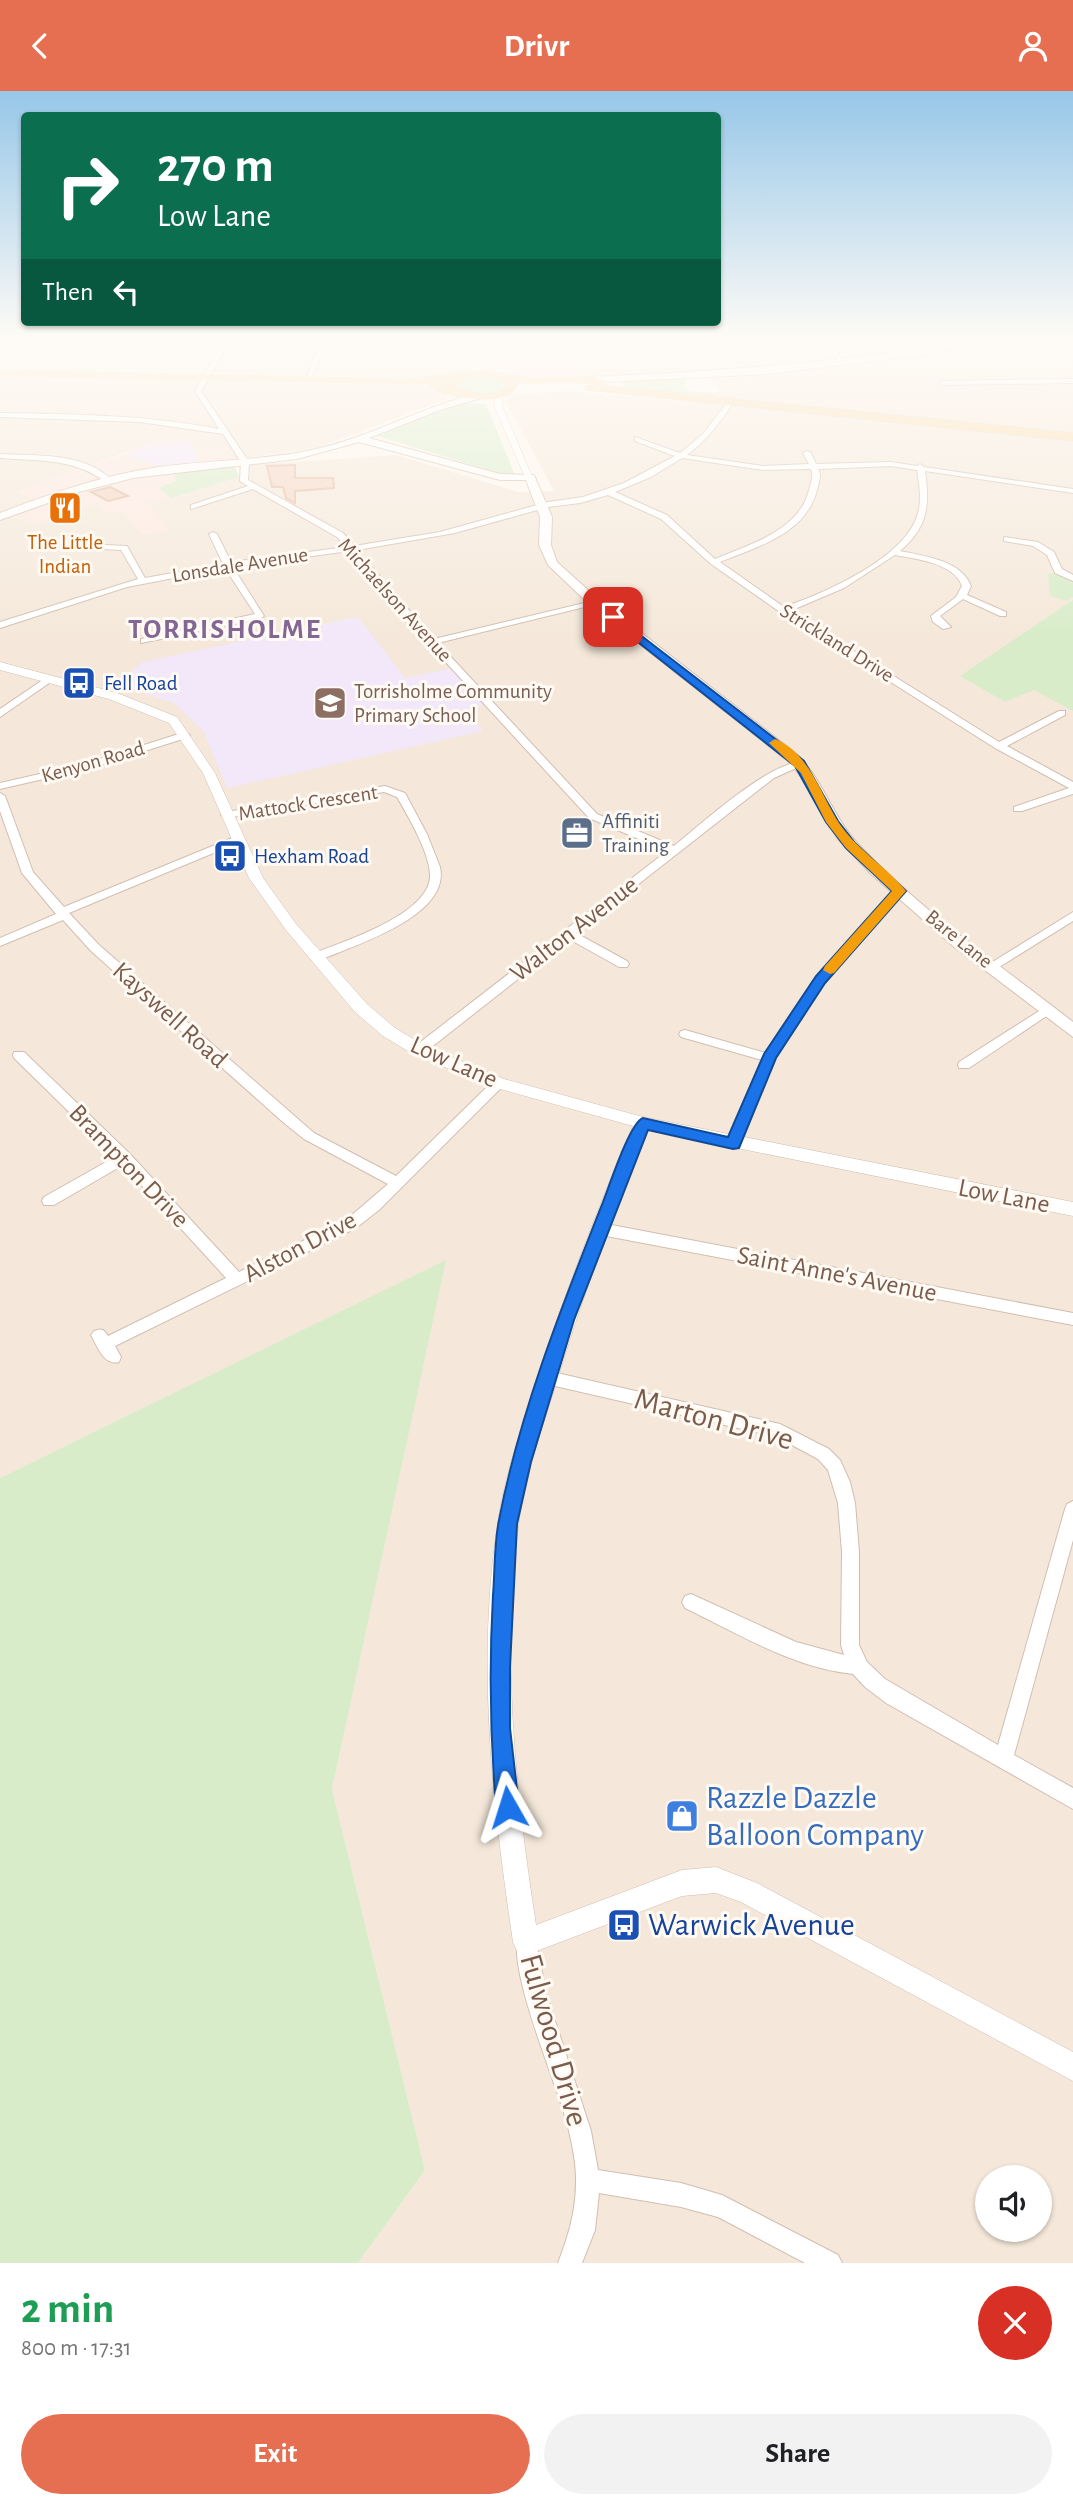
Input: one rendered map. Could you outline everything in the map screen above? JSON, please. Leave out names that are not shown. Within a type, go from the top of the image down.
[{"type":"main road","points":[[299,456],[363,437]]},
{"type":"main road","points":[[359,439],[500,477],[530,477]]},
{"type":"main road","points":[[0,517],[60,493],[107,479],[161,470],[299,456],[407,453]]},
{"type":"main road","name":"Bare Lane","points":[[530,477],[542,506],[547,555],[594,602],[800,764],[832,822],[851,846],[899,891],[1073,1031]]},
{"type":"street","points":[[228,437],[245,462],[244,481],[253,487]]},
{"type":"street","points":[[512,437],[530,477]]},
{"type":"street","name":"Lonsdale Avenue","points":[[0,625],[102,591],[143,581],[426,537],[542,506],[608,492],[680,456],[706,437]]},
{"type":"street","points":[[638,439],[680,456],[763,468],[814,468],[858,464],[920,467],[1073,491]]},
{"type":"street","points":[[713,562],[772,538],[799,517],[811,498],[817,474],[807,453]]},
{"type":"street","points":[[0,456],[72,463],[91,468],[107,479]]},
{"type":"street","points":[[783,610],[832,592],[894,552],[914,532],[922,517],[924,502],[920,467]]},
{"type":"street","points":[[194,507],[253,487]]},
{"type":"street","name":"Michaelson Avenue","points":[[253,487],[340,535],[432,642],[593,816],[675,850]]},
{"type":"street","name":"Strickland Drive","points":[[608,492],[664,517],[713,562],[783,610],[999,746],[1073,788]]},
{"type":"street","points":[[144,641],[260,616],[228,566],[213,534]]},
{"type":"street","points":[[1007,539],[1039,542],[1051,554],[1058,571],[1073,578]]},
{"type":"street","points":[[105,547],[124,548],[143,581]]},
{"type":"street","points":[[894,552],[947,566],[958,572],[966,586],[962,596],[935,616],[936,620],[946,627]]},
{"type":"street","points":[[962,596],[1003,614]]},
{"type":"street","points":[[432,642],[594,602]]},
{"type":"street","name":"Low Lane","points":[[0,666],[164,714],[185,735],[209,773],[236,840],[256,878],[316,957],[361,1008],[389,1032],[419,1050],[499,1083],[643,1123],[733,1144],[1073,1209]]},
{"type":"street","points":[[0,714],[50,679]]},
{"type":"street","points":[[999,746],[1062,713]]},
{"type":"street","name":"Kenyon Road","points":[[0,786],[87,766],[185,735]]},
{"type":"street","name":"Walton Avenue","points":[[419,1050],[770,776],[800,764]]},
{"type":"street","points":[[1018,809],[1073,788]]},
{"type":"street","name":"Mattock Crescent","points":[[226,815],[385,789],[401,795],[436,876],[431,896],[411,913],[316,957]]},
{"type":"street","name":"Kayswell Road","points":[[0,796],[28,873],[95,948],[309,1136],[396,1182]]},
{"type":"street","points":[[0,942],[236,840]]},
{"type":"street","points":[[733,1144],[769,1058],[821,980],[899,891]]},
{"type":"street","points":[[992,966],[1073,916]]},
{"type":"street","points":[[568,934],[623,964]]},
{"type":"street","points":[[964,1065],[1047,1010]]},
{"type":"street","points":[[685,1034],[769,1058]]},
{"type":"street","name":"Brampton Drive","points":[[19,1055],[125,1158],[237,1280]]},
{"type":"street","name":"Alston Drive","points":[[106,1345],[351,1224],[374,1206],[499,1083]]},
{"type":"street","name":"Fulwood Drive","points":[[569,2263],[587,2212],[590,2181],[582,2135],[567,2082],[536,1999],[513,1860],[501,1741],[499,1667],[508,1524],[522,1462],[565,1320],[643,1123]]},
{"type":"street","points":[[49,1201],[125,1158]]},
{"type":"street","name":"Saint Anne's Avenue","points":[[601,1230],[1073,1319]]},
{"type":"street","name":"Marton Drive","points":[[548,1378],[780,1431],[812,1446],[833,1463],[845,1487],[848,1515],[850,1645],[856,1665]]},
{"type":"street","points":[[1003,1760],[1073,1509]]},
{"type":"street","points":[[691,1602],[812,1657],[836,1665],[856,1665],[872,1683],[893,1696],[1073,1799]]},
{"type":"street","points":[[526,1942],[682,1883],[716,1881],[748,1892],[1073,2067]]},
{"type":"street","points":[[590,2181],[681,2195],[722,2207],[830,2263]]},
{"type":"shaded area","points":[[0,437],[344,437],[316,448],[235,459],[229,447],[194,450],[191,442],[149,444],[18,491],[36,501],[0,516]]},
{"type":"shaded area","points":[[525,437],[1073,437],[1073,2263],[358,2263],[425,2170],[332,1789],[445,1261],[0,1478],[0,520],[10,515],[35,525],[96,503],[104,511],[122,512],[143,534],[170,530],[146,503],[246,475],[248,465],[397,455],[518,492],[554,491]]},
{"type":"shaded area","points":[[191,442],[198,462],[159,467],[124,454],[149,444]]},
{"type":"shaded area","points":[[229,447],[235,459],[198,462],[194,450]]},
{"type":"shaded area","points":[[124,454],[173,471],[176,481],[159,488],[171,498],[146,503],[171,530],[143,534],[122,512],[104,511],[96,503],[35,525],[7,513],[35,501],[17,491]]},
{"type":"shaded area","name":"Torrisholme Community Primary School","points":[[358,617],[405,678],[453,668],[486,704],[464,710],[483,731],[227,788],[204,732],[174,703],[117,684],[143,662]]},
{"type":"green space","points":[[382,437],[500,437],[516,478]]},
{"type":"green space","points":[[234,465],[239,477],[171,498],[158,488],[176,481],[173,471]]},
{"type":"green space","points":[[1052,573],[1073,582],[1073,597],[1067,601],[1050,596],[1048,574]]},
{"type":"green space","points":[[1073,600],[1073,711],[1034,690],[1005,702],[960,676]]},
{"type":"green space","points":[[446,1260],[332,1789],[425,2170],[358,2263],[0,2263],[0,1478]]},
{"type":"building","points":[[295,465],[295,478],[333,478],[334,488],[295,491],[295,503],[286,498],[283,487],[272,487],[267,466]]},
{"type":"building","points":[[110,487],[128,496],[108,501],[91,492]]},
{"type":"slow traffic","points":[[775,743],[806,772],[832,822],[851,846],[899,891],[830,970]]},
{"type":"place","name":"The Little Indian","points":[[65,508]]},
{"type":"place","name":"Fell Road","points":[[79,683]]},
{"type":"place","name":"Torrisholme Community Primary School","points":[[330,703]]},
{"type":"place","name":"Affiniti Training","points":[[577,833]]},
{"type":"place","name":"Hexham Road","points":[[230,856]]},
{"type":"place","name":"Razzle Dazzle Balloon Company","points":[[682,1816]]},
{"type":"place","name":"Warwick Avenue","points":[[624,1925]]},
{"type":"district","name":"TORRISHOLME","points":[[225,630]]},
{"type":"route","points":[[508,1807],[500,1728],[499,1667],[508,1524],[522,1462],[565,1320],[626,1161],[643,1123],[733,1144],[769,1058],[821,980],[899,891],[851,846],[832,822],[800,764],[613,617]]}]
